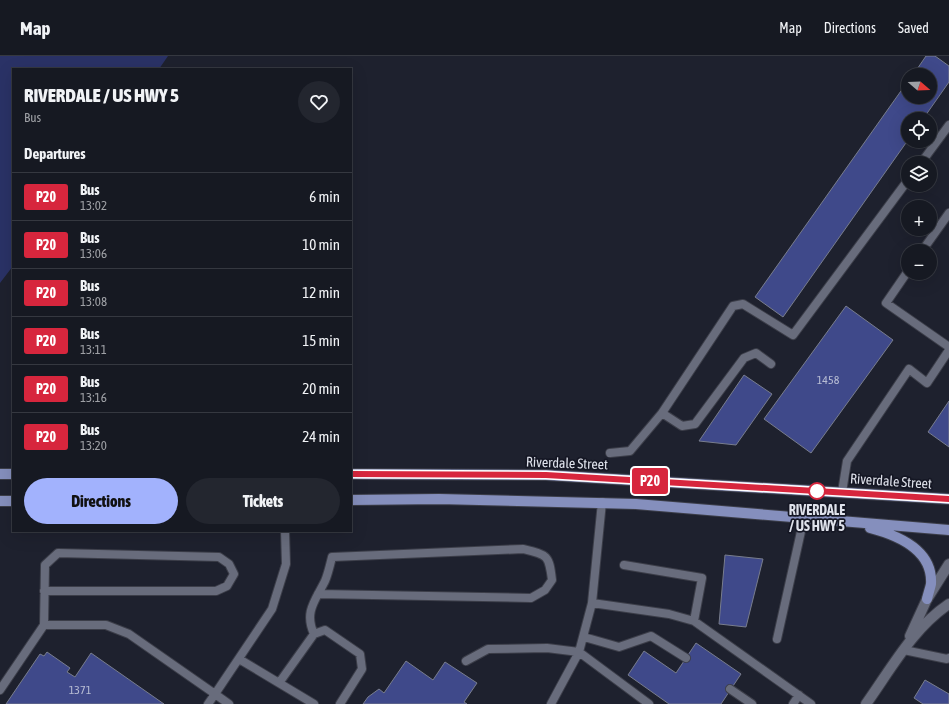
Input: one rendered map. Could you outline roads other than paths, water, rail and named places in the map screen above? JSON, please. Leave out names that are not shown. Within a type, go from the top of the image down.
[{"type":"main road","points":[[0,474],[12,474]]},
{"type":"main road","name":"Riverdale Street","points":[[352,474],[546,475],[949,499]]},
{"type":"main road","points":[[352,500],[439,499],[602,502],[949,530]]},
{"type":"main road","points":[[0,501],[12,501]]},
{"type":"main road","points":[[843,522],[881,531],[904,541],[917,549],[924,559],[930,574],[931,583],[927,599]]},
{"type":"street","points":[[904,650],[927,599],[949,564]]},
{"type":"street","points":[[866,704],[904,650],[926,623],[949,604]]},
{"type":"lane","points":[[926,156],[949,125]]},
{"type":"lane","points":[[610,453],[630,451],[662,413],[733,306],[743,304],[793,335],[901,189]]},
{"type":"lane","points":[[927,244],[949,213]]},
{"type":"lane","points":[[902,280],[886,303],[949,347]]},
{"type":"lane","points":[[842,492],[847,461],[910,369],[927,383],[949,350]]},
{"type":"lane","points":[[662,413],[682,426],[695,424],[744,358],[756,353],[771,364]]},
{"type":"lane","points":[[551,704],[580,652],[592,603],[602,502]]},
{"type":"lane","points":[[776,639],[804,518]]},
{"type":"lane","points":[[208,704],[272,609],[286,564],[285,532]]},
{"type":"lane","points":[[314,634],[309,624],[310,612],[318,594],[326,580],[332,557],[523,549],[541,553],[550,562],[552,580],[545,590],[531,598],[318,594]]},
{"type":"lane","points":[[0,690],[44,625],[44,591],[45,565],[58,553],[219,557],[229,564],[234,574],[227,586],[216,591],[44,591]]},
{"type":"lane","points":[[624,565],[702,578],[694,621]]},
{"type":"lane","points":[[592,603],[669,614],[694,621],[811,704]]},
{"type":"lane","points":[[44,625],[106,625],[129,634],[229,704]]},
{"type":"lane","points":[[279,683],[314,634],[325,630],[360,654],[362,669],[340,704]]},
{"type":"lane","points":[[584,636],[619,648],[651,636],[686,658]]},
{"type":"lane","points":[[466,661],[488,649],[547,648],[580,652],[649,704]]},
{"type":"lane","points":[[904,650],[947,659],[949,658]]},
{"type":"lane","points":[[239,659],[314,704]]},
{"type":"lane","points":[[730,689],[752,704]]},
{"type":"lane","points":[[793,704],[799,695]]},
{"type":"place","name":"RIVERDALE / US HWY 5","points":[[817,491]]}]
